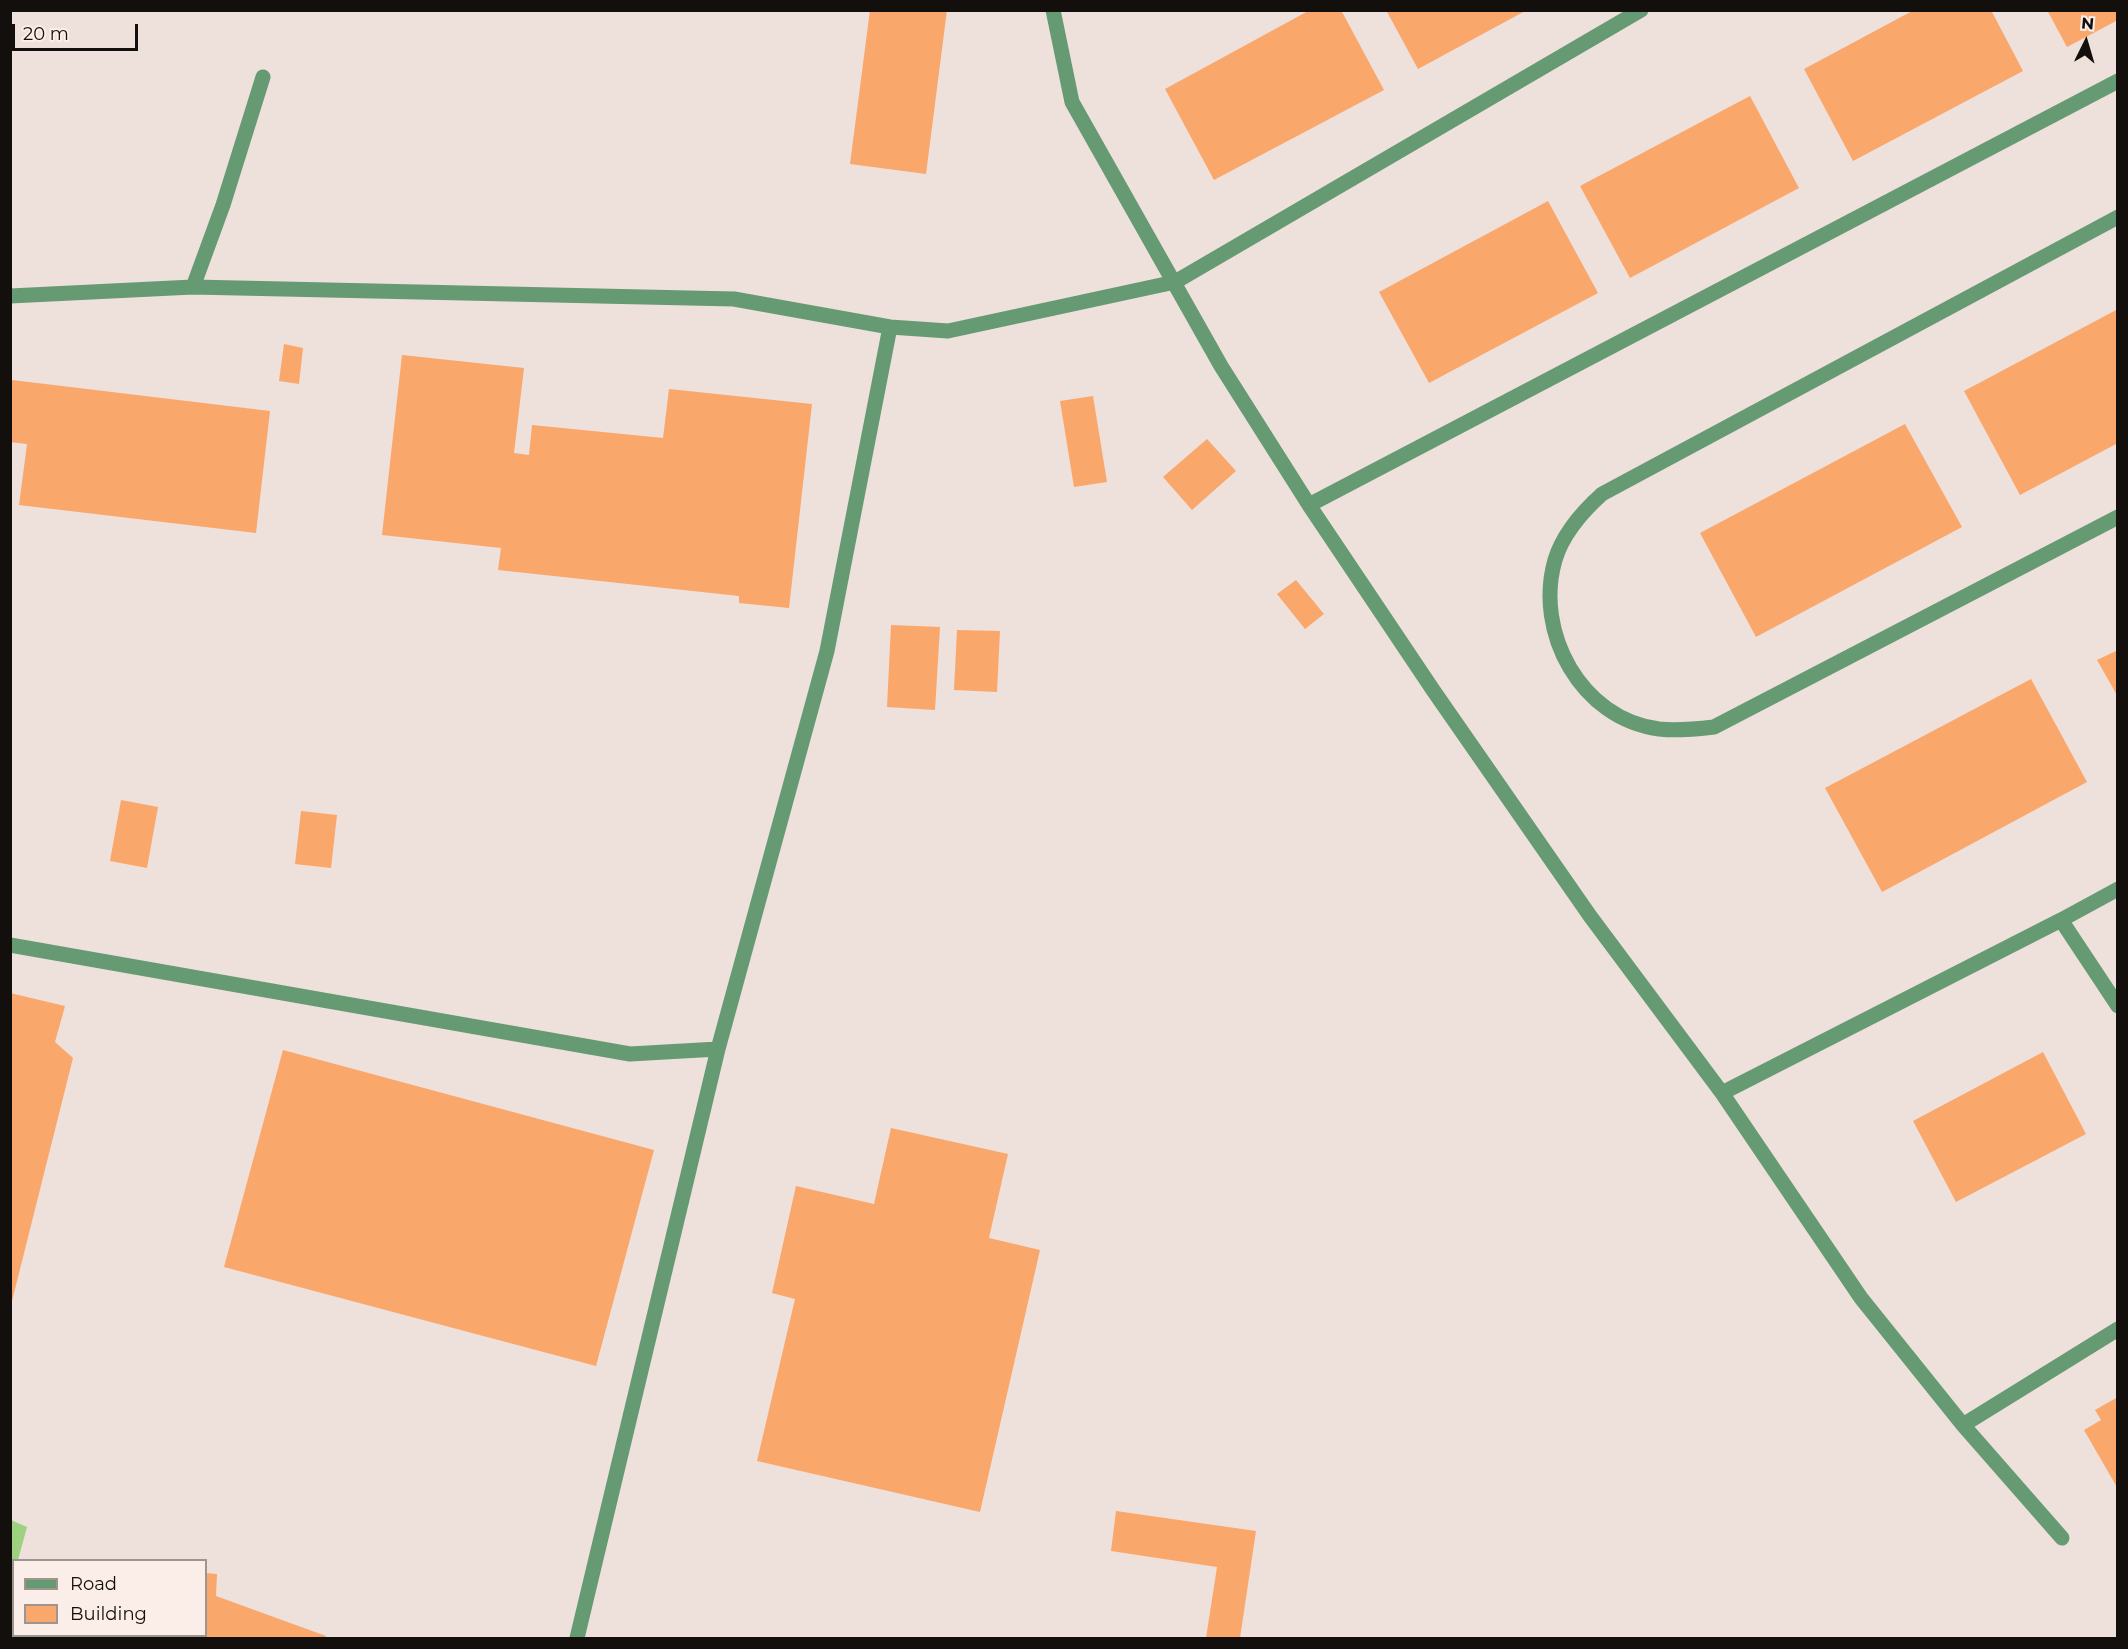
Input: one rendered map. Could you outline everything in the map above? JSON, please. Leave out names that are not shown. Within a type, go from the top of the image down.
[{"type":"street","points":[[1053,10],[1072,102],[1221,366],[1309,505],[1433,690],[1583,906],[1722,1094],[1862,1298],[1963,1425],[2062,1538]]},
{"type":"street","points":[[10,296],[193,287],[735,298],[890,327],[948,331],[1175,282],[1641,10]]},
{"type":"street","points":[[193,287],[223,205],[263,77]]},
{"type":"street","points":[[1309,505],[2118,81]]},
{"type":"street","points":[[2118,217],[1602,494],[1582,512],[1567,534],[1556,559],[1550,585],[1550,612],[1556,639],[1566,664],[1583,687],[1605,706],[1629,720],[1657,729],[1686,731],[1714,727],[2118,517]]},
{"type":"street","points":[[577,1638],[718,1049],[827,651],[890,327]]},
{"type":"street","points":[[1722,1094],[2118,889]]},
{"type":"street","points":[[2061,920],[2118,1006]]},
{"type":"street","points":[[10,945],[630,1054],[718,1049]]},
{"type":"street","points":[[1963,1425],[2118,1329]]},
{"type":"green space","points":[[11,1520],[27,1527],[18,1559],[12,1559],[11,1587]]},
{"type":"building","points":[[870,10],[947,10],[926,174],[850,164]]},
{"type":"building","points":[[1310,10],[1341,10],[1384,90],[1214,180],[1165,89]]},
{"type":"building","points":[[1386,10],[1527,10],[1418,69]]},
{"type":"building","points":[[1914,10],[1991,10],[2023,71],[1853,161],[1804,69]]},
{"type":"building","points":[[2047,10],[2118,10],[2118,20],[2067,47]]},
{"type":"building","points":[[1750,96],[1799,188],[1630,278],[1580,186]]},
{"type":"building","points":[[1548,201],[1598,293],[1429,383],[1379,292]]},
{"type":"building","points":[[2118,309],[2118,443],[2020,495],[1964,391]]},
{"type":"building","points":[[284,344],[303,348],[299,384],[279,381]]},
{"type":"building","points":[[402,355],[524,368],[514,453],[529,455],[532,425],[663,438],[669,389],[812,404],[789,608],[739,603],[739,596],[498,570],[501,548],[382,535]]},
{"type":"building","points":[[12,380],[270,411],[256,533],[19,505],[27,444],[10,442]]},
{"type":"building","points":[[1093,396],[1107,482],[1074,487],[1060,401]]},
{"type":"building","points":[[1905,424],[1962,527],[1756,637],[1700,533]]},
{"type":"building","points":[[1207,439],[1236,471],[1192,510],[1163,477]]},
{"type":"building","points":[[1296,580],[1324,614],[1305,629],[1277,594]]},
{"type":"building","points":[[891,625],[940,627],[935,710],[887,707]]},
{"type":"building","points":[[957,630],[1000,631],[997,692],[954,690]]},
{"type":"building","points":[[2118,650],[2118,697],[2097,660]]},
{"type":"building","points":[[2031,679],[2087,782],[1882,892],[1825,788]]},
{"type":"building","points":[[121,800],[158,807],[147,868],[110,861]]},
{"type":"building","points":[[301,811],[337,815],[331,868],[295,864]]},
{"type":"building","points":[[10,993],[65,1006],[55,1042],[73,1058],[11,1305]]},
{"type":"building","points":[[283,1050],[654,1150],[596,1366],[224,1267]]},
{"type":"building","points":[[2043,1052],[2086,1134],[1956,1202],[1913,1121]]},
{"type":"building","points":[[891,1128],[1008,1154],[989,1238],[1040,1250],[980,1512],[757,1461],[795,1299],[772,1293],[796,1186],[874,1204]]},
{"type":"building","points":[[2118,1397],[2118,1489],[2084,1430],[2101,1420],[2095,1410]]},
{"type":"building","points":[[1116,1511],[1256,1531],[1240,1638],[1206,1638],[1217,1567],[1111,1551]]},
{"type":"building","points":[[207,1573],[217,1574],[216,1596],[326,1636],[325,1638],[152,1638],[207,1637]]}]
